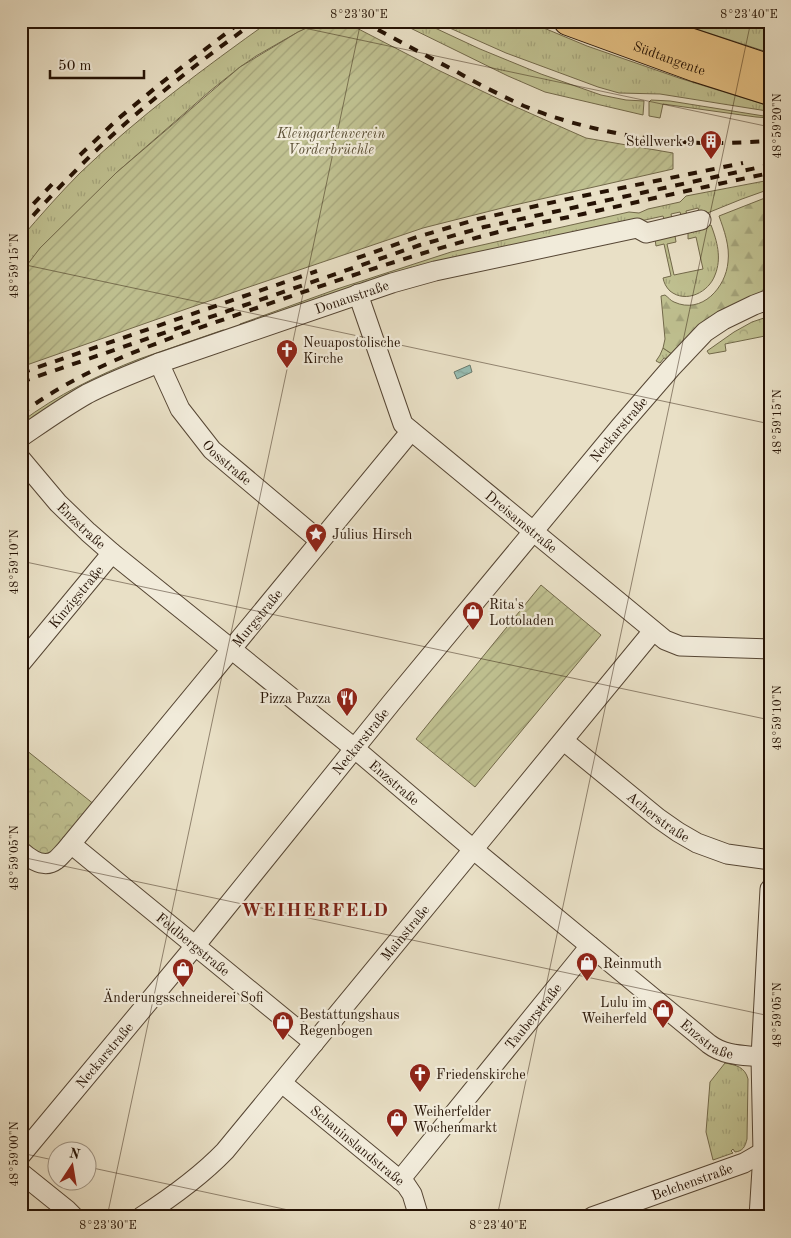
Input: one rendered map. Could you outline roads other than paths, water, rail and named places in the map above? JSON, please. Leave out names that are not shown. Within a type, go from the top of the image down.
[{"type":"highway","name":"Südtangente","points":[[568,21],[673,60],[770,91]]},
{"type":"highway","name":"Südtangente","points":[[626,21],[770,69]]},
{"type":"street","name":"Donaustraße","points":[[21,437],[89,393],[158,363],[392,283],[435,271],[638,228],[646,233],[701,220]]},
{"type":"street","name":"Dreisamstraße","points":[[358,294],[403,424],[411,431],[664,640],[680,646],[770,649]]},
{"type":"street","name":"Neckarstraße","points":[[21,1155],[195,946],[354,748],[670,368],[705,332],[722,320],[770,299]]},
{"type":"street","name":"Oosstraße","points":[[158,363],[180,409],[212,450],[320,541]]},
{"type":"street","name":"Murgstraße","points":[[23,855],[44,864],[55,861],[71,844],[411,431]]},
{"type":"street","name":"Enzstraße","points":[[21,459],[58,503],[112,553],[354,748],[474,850],[714,1048],[733,1054],[761,1056]]},
{"type":"street","name":"Kinzigstraße","points":[[21,663],[112,553]]},
{"type":"street","name":"Mainstraße","points":[[141,1217],[210,1167],[225,1151],[653,631]]},
{"type":"street","name":"Acherstraße","points":[[564,741],[658,818],[697,843],[727,854],[770,860]]},
{"type":"street","name":"Feldbergstraße","points":[[71,844],[314,1043]]},
{"type":"street","points":[[759,1217],[766,1150],[761,1056],[770,889]]},
{"type":"street","name":"Tauberstraße","points":[[400,1180],[590,946]]},
{"type":"street","name":"Schauinslandstraße","points":[[282,1083],[400,1180],[412,1194],[419,1217]]},
{"type":"street","name":"Belchenstraße","points":[[592,1217],[744,1163],[766,1150]]},
{"type":"street","points":[[21,1173],[74,1217]]},
{"type":"water","points":[[470,365],[472,372],[457,379],[454,372]]},
{"type":"railway","points":[[80,155],[119,118],[160,84],[242,21]]},
{"type":"railway","points":[[21,229],[68,178],[118,130],[178,79],[256,21]]},
{"type":"railway","points":[[362,21],[499,94],[524,106],[569,122],[619,134],[669,141],[694,143],[770,141]]},
{"type":"railway","points":[[357,258],[417,237],[478,219],[743,163]]},
{"type":"railway","points":[[21,382],[420,245],[484,227],[770,165]]},
{"type":"railway","points":[[21,414],[46,396],[129,354],[187,332],[363,272],[495,233],[770,173]]},
{"type":"railway","points":[[21,217],[58,178]]},
{"type":"railway","points":[[21,373],[317,271]]},
{"type":"place","name":"Stellwerk 9","points":[[711,160]]},
{"type":"place","name":"Neuapostolische Kirche","points":[[287,369]]},
{"type":"place","name":"Julius Hirsch","points":[[316,553]]},
{"type":"place","name":"Rita's Lottoladen","points":[[473,631]]},
{"type":"place","name":"Pizza Pazza","points":[[347,717]]},
{"type":"place","name":"Reinmuth","points":[[587,982]]},
{"type":"place","name":"Änderungsschneiderei Sofi","points":[[183,988]]},
{"type":"place","name":"Lulu im Weiherfeld","points":[[663,1029]]},
{"type":"place","name":"Bestattungshaus Regenbogen","points":[[283,1041]]},
{"type":"place","name":"Friedenskirche","points":[[420,1093]]},
{"type":"place","name":"Weiherfelder Wochenmarkt","points":[[397,1138]]},
{"type":"district","name":"WEIHERFELD","points":[[315,909]]},
{"type":"park label","name":"Kleingartenverein Vorderbrüchle","points":[[331,142]]}]
